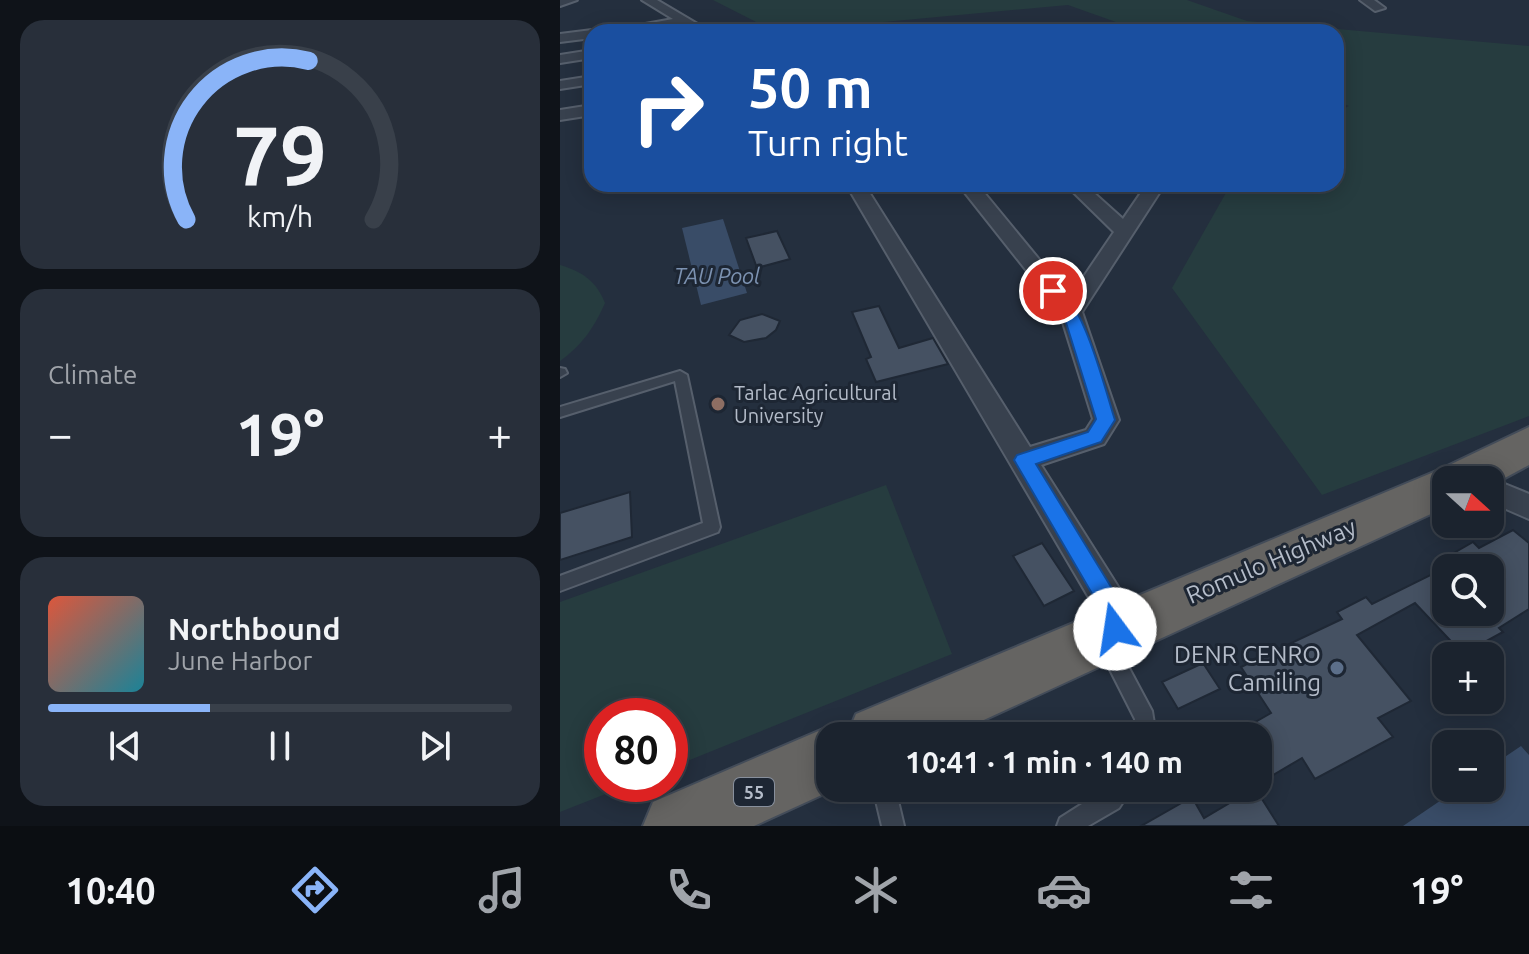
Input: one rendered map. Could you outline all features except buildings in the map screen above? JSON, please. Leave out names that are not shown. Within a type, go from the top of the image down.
[{"type":"highway","name":"Romulo Highway","points":[[1493,466],[1529,444]]},
{"type":"highway","name":"Romulo Highway","points":[[909,722],[1112,631],[1432,496]]},
{"type":"highway","name":"55","points":[[677,826],[816,764]]},
{"type":"street","points":[[560,3],[571,0]]},
{"type":"street","points":[[648,0],[690,24]]},
{"type":"street","points":[[1366,0],[1379,8]]},
{"type":"street","points":[[664,24],[685,21]]},
{"type":"street","points":[[560,38],[584,35]]},
{"type":"street","points":[[560,59],[584,55]]},
{"type":"street","points":[[560,85],[584,81]]},
{"type":"street","points":[[560,115],[584,111]]},
{"type":"street","points":[[860,192],[1023,460],[1112,631]]},
{"type":"street","points":[[974,192],[1071,312],[1106,420],[1095,437],[1023,460]]},
{"type":"street","points":[[1083,192],[1124,231]]},
{"type":"street","points":[[1071,312],[1151,192]]},
{"type":"street","points":[[1504,497],[1529,507]]},
{"type":"lane","points":[[560,412],[680,375],[712,527],[560,584]]},
{"type":"lane","points":[[1112,631],[1145,722]]},
{"type":"lane","points":[[887,802],[893,826]]},
{"type":"lane","points":[[1068,826],[1108,802]]},
{"type":"green space","points":[[713,0],[1187,0],[1247,21],[1281,24],[1121,24],[1068,5],[863,24],[760,24]]},
{"type":"green space","points":[[1344,30],[1529,46],[1529,416],[1322,495],[1172,288],[1226,192],[1344,192],[1344,108],[1349,106],[1344,104]]},
{"type":"green space","points":[[560,265],[588,278],[605,303],[587,335],[560,361]]},
{"type":"green space","points":[[886,485],[952,654],[688,761],[688,698],[584,698],[585,802],[560,812],[560,602]]},
{"type":"water","name":"TAU Pool","points":[[723,219],[747,293],[701,305],[682,228]]},
{"type":"water","points":[[1521,746],[1529,755],[1529,826],[1403,826],[1438,802],[1504,802],[1504,758]]},
{"type":"place","name":"Tarlac Agricultural University","points":[[718,404]]},
{"type":"place","name":"DENR CENRO Camiling","points":[[1337,668]]},
{"type":"route","points":[[1053,291],[1071,312],[1106,420],[1095,437],[1023,460],[1124,626],[1115,629]]}]
